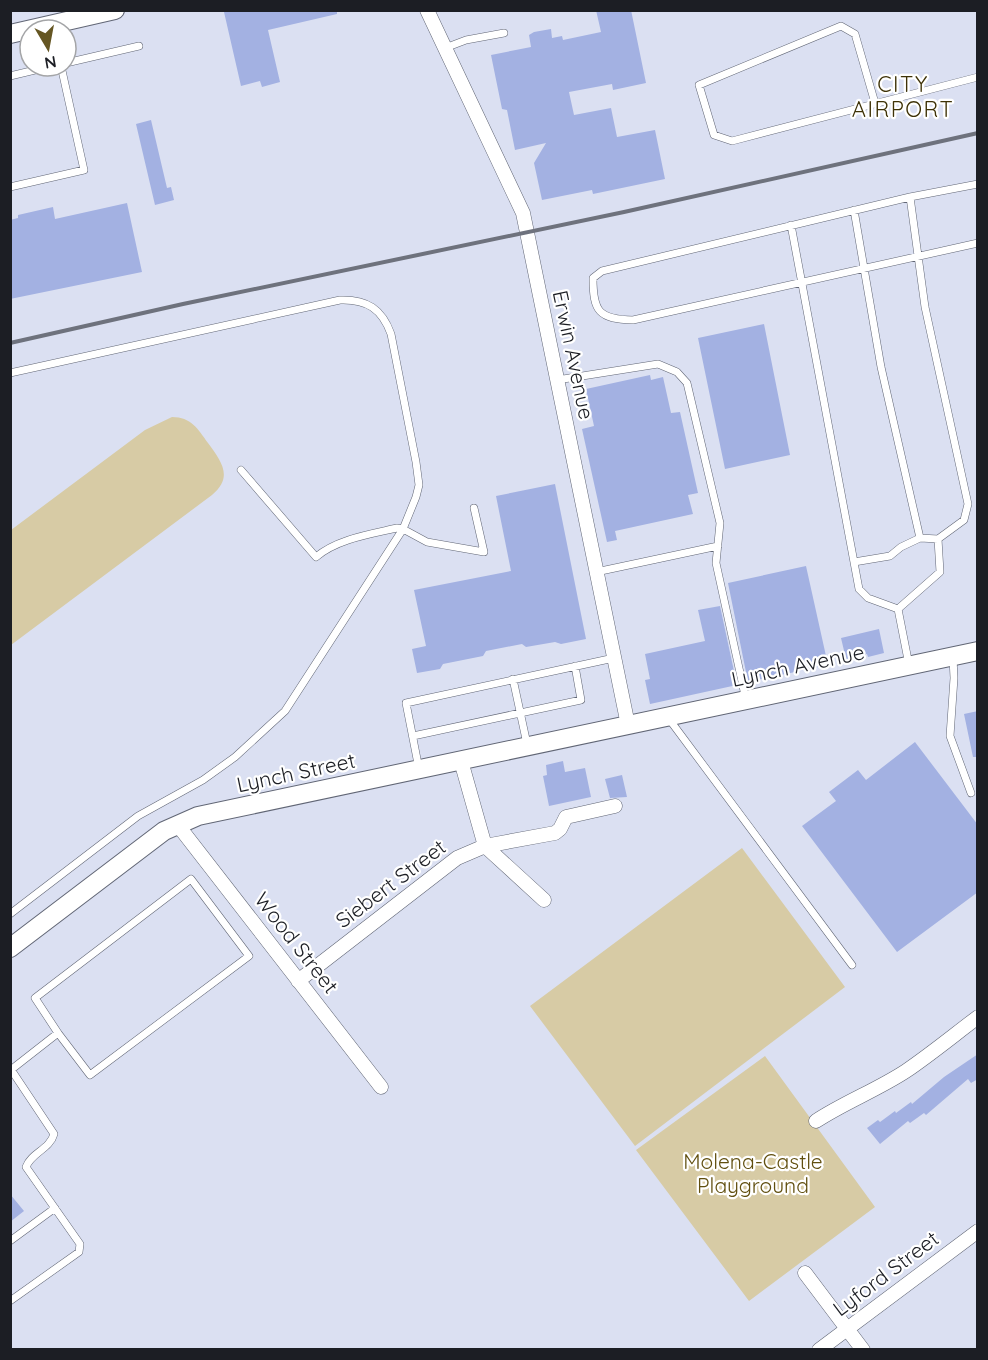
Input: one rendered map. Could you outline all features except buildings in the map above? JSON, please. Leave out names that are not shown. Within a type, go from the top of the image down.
[{"type":"street","points":[[78,20],[115,10]]},
{"type":"street","name":"Erwin Avenue","points":[[429,11],[523,213],[627,725]]},
{"type":"street","name":"Lynch Avenue","points":[[627,725],[978,651]]},
{"type":"street","name":"Lynch Street","points":[[10,948],[164,831],[198,816],[627,725]]},
{"type":"street","points":[[461,761],[485,846],[544,900]]},
{"type":"street","name":"Siebert Street","points":[[298,981],[458,858],[485,846],[555,833],[560,829],[566,817],[615,806]]},
{"type":"street","name":"Wood Street","points":[[177,824],[381,1087]]},
{"type":"street","points":[[816,1121],[840,1105],[906,1071],[978,1017]]},
{"type":"street","name":"Lyford Street","points":[[819,1350],[978,1231]]},
{"type":"street","points":[[805,1273],[863,1350]]},
{"type":"lane","points":[[875,103],[855,34],[841,26],[699,85],[714,135],[732,141],[978,77]]},
{"type":"lane","points":[[445,48],[466,40],[504,33]]},
{"type":"lane","points":[[78,60],[139,46]]},
{"type":"lane","points":[[10,187],[84,170],[64,78]]},
{"type":"lane","points":[[978,184],[910,197],[602,270],[593,278],[593,297],[599,310],[611,319],[633,320],[978,243]]},
{"type":"lane","points":[[854,562],[890,556],[901,547],[920,538],[938,539],[964,520],[968,504],[925,307],[910,197]]},
{"type":"lane","points":[[854,210],[881,367],[920,538]]},
{"type":"lane","points":[[791,225],[859,589],[868,598],[897,609]]},
{"type":"lane","points":[[10,374],[340,300],[364,303],[374,308],[386,320],[391,334],[419,485],[403,529],[285,711],[235,758],[203,780],[138,816],[10,914]]},
{"type":"lane","points":[[557,380],[658,364],[677,372],[687,383],[720,523],[716,563],[746,700]]},
{"type":"lane","points":[[240,470],[316,557],[331,548],[359,537],[397,528],[427,542],[484,552],[474,508]]},
{"type":"lane","points":[[897,609],[940,572],[938,539]]},
{"type":"lane","points":[[596,572],[718,546]]},
{"type":"lane","points":[[897,609],[909,665]]},
{"type":"lane","points":[[953,656],[954,678],[950,736],[971,793]]},
{"type":"lane","points":[[419,770],[406,703],[614,658]]},
{"type":"lane","points":[[412,736],[581,700],[575,666]]},
{"type":"lane","points":[[513,679],[528,747]]},
{"type":"lane","points":[[668,717],[852,966]]},
{"type":"lane","points":[[191,879],[249,956],[90,1075],[58,1033],[35,998],[191,879]]},
{"type":"lane","points":[[10,1301],[79,1252],[80,1244],[26,1167],[28,1161],[52,1141],[54,1134],[11,1069],[58,1033]]},
{"type":"lane","points":[[10,1241],[55,1208]]},
{"type":"green space","points":[[172,417],[184,419],[193,425],[217,456],[224,475],[219,488],[11,645],[11,530],[145,430]]},
{"type":"green space","points":[[742,848],[845,987],[635,1146],[530,1006]]},
{"type":"green space","name":"Molena-Castle Playground","points":[[765,1056],[875,1207],[749,1301],[636,1150]]},
{"type":"railway","points":[[10,343],[183,304],[624,212],[978,133]]},
{"type":"district","name":"CITY AIRPORT","points":[[903,96]]}]
